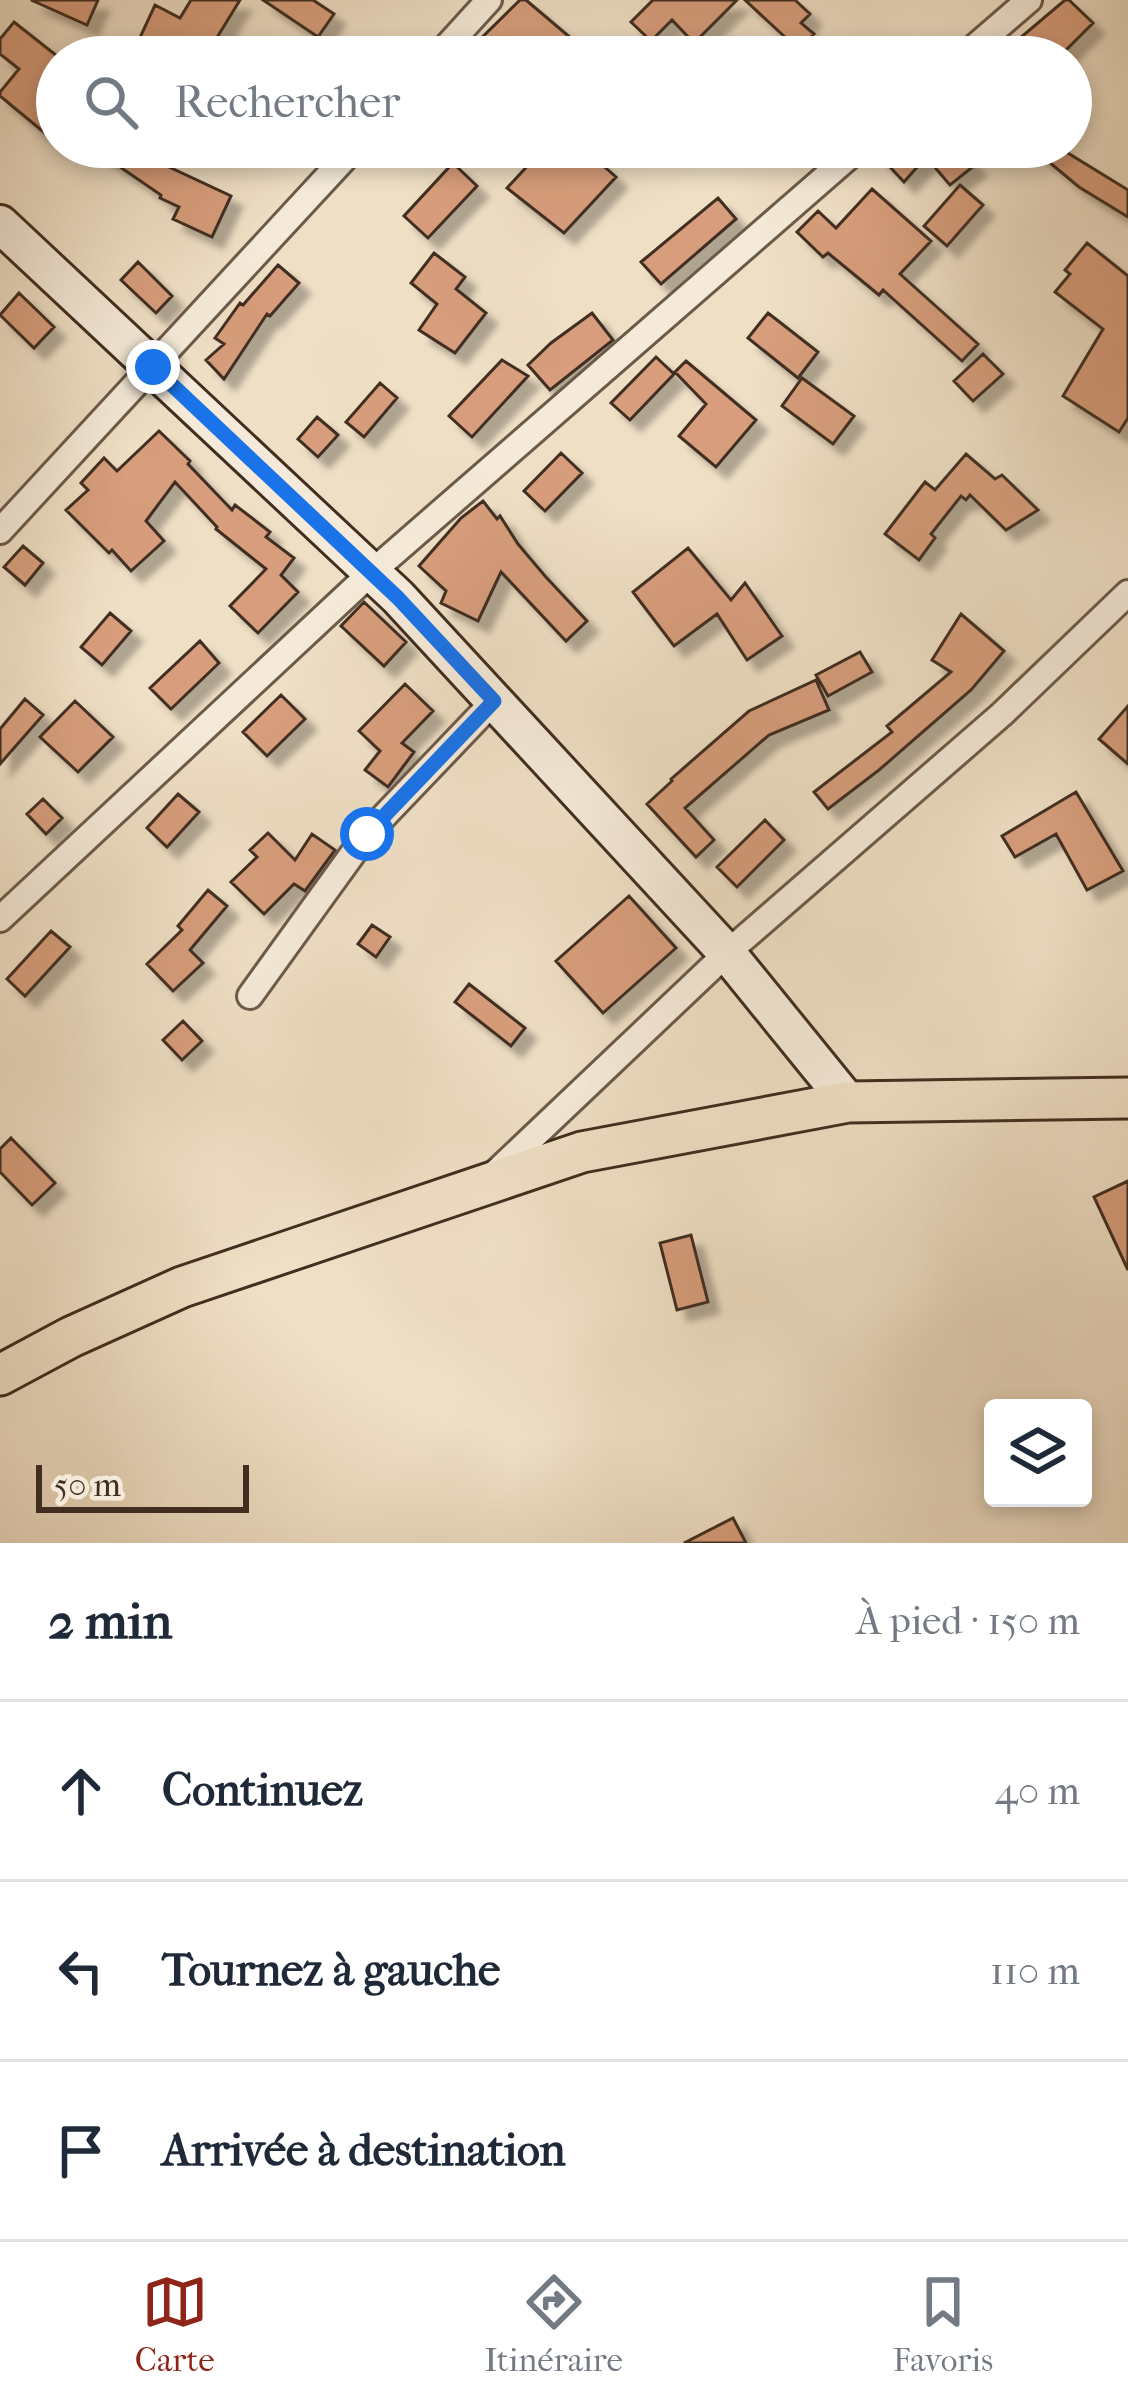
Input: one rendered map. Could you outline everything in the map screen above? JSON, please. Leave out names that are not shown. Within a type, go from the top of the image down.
[{"type":"main road","points":[[0,1375],[71,1337],[182,1288],[582,1152],[848,1102],[1128,1098]]},
{"type":"street","points":[[456,36],[489,0]]},
{"type":"street","points":[[987,36],[1028,0]]},
{"type":"street","points":[[0,531],[336,168]]},
{"type":"street","points":[[0,919],[371,572],[836,168]]},
{"type":"street","points":[[0,224],[371,572],[727,953],[848,1102]]},
{"type":"street","points":[[479,1187],[727,953],[1002,714],[1128,593]]},
{"type":"street","points":[[250,996],[367,834],[494,701]]},
{"type":"building","points":[[31,0],[98,0],[87,25]]},
{"type":"building","points":[[191,0],[240,0],[218,36],[141,36],[155,5],[180,18]]},
{"type":"building","points":[[263,0],[313,0],[334,14],[317,36]]},
{"type":"building","points":[[520,0],[526,0],[568,36],[483,36]]},
{"type":"building","points":[[653,0],[737,0],[701,36],[687,36],[672,20],[656,36],[646,36],[631,22]]},
{"type":"building","points":[[745,0],[795,0],[810,14],[801,23],[812,36],[784,36]]},
{"type":"building","points":[[1065,0],[1093,23],[1080,36],[1022,36]]},
{"type":"building","points":[[14,22],[36,39],[36,126],[0,96],[19,69],[0,54],[0,39]]},
{"type":"building","points":[[122,168],[171,168],[231,196],[212,237],[173,219],[179,207]]},
{"type":"building","points":[[448,168],[458,168],[477,186],[428,238],[404,216]]},
{"type":"building","points":[[526,168],[606,168],[616,177],[564,233],[507,188]]},
{"type":"building","points":[[891,168],[916,168],[904,182]]},
{"type":"building","points":[[935,168],[971,168],[950,185]]},
{"type":"building","points":[[1056,168],[1092,168],[1128,190],[1128,217]]},
{"type":"building","points":[[960,185],[983,205],[947,246],[924,226]]},
{"type":"building","points":[[872,189],[931,241],[900,274],[978,344],[962,361],[883,290],[879,295],[828,253],[823,257],[797,232],[818,211],[836,228]]},
{"type":"building","points":[[718,198],[736,219],[661,284],[641,262]]},
{"type":"building","points":[[1087,243],[1128,276],[1128,418],[1119,432],[1063,396],[1103,329],[1055,292],[1070,274],[1065,270]]},
{"type":"building","points":[[434,253],[465,277],[456,289],[486,313],[455,353],[419,330],[437,304],[411,283]]},
{"type":"building","points":[[138,262],[172,296],[156,313],[121,280]]},
{"type":"building","points":[[278,265],[299,283],[267,314],[224,379],[206,360],[224,344],[215,338],[240,303]]},
{"type":"building","points":[[19,293],[54,327],[34,348],[0,315]]},
{"type":"building","points":[[592,313],[613,340],[550,390],[528,365]]},
{"type":"building","points":[[768,313],[818,352],[798,378],[748,338]]},
{"type":"building","points":[[983,354],[1003,374],[973,401],[954,381]]},
{"type":"building","points":[[656,357],[674,374],[630,420],[611,403]]},
{"type":"building","points":[[502,360],[528,376],[472,437],[449,416]]},
{"type":"building","points":[[686,361],[756,420],[716,467],[679,436],[706,404],[675,372]]},
{"type":"building","points":[[802,378],[854,416],[833,444],[782,406]]},
{"type":"building","points":[[380,383],[397,398],[364,437],[346,422]]},
{"type":"building","points":[[317,417],[338,435],[318,457],[298,439]]},
{"type":"building","points":[[159,431],[232,510],[235,505],[270,532],[266,537],[294,558],[281,575],[298,592],[258,633],[230,606],[266,569],[216,529],[175,482],[146,521],[164,541],[131,571],[66,510],[88,490],[81,483],[104,458],[117,471]]},
{"type":"building","points":[[561,453],[582,473],[545,511],[524,491]]},
{"type":"building","points":[[966,454],[995,479],[1002,475],[1038,510],[1006,530],[970,495],[966,500],[961,496],[931,534],[935,538],[919,560],[885,534],[925,482],[935,490]]},
{"type":"building","points":[[483,501],[587,621],[566,641],[501,572],[478,621],[441,603],[446,591],[419,566],[461,518]]},
{"type":"building","points":[[23,546],[43,563],[25,585],[4,567]]},
{"type":"building","points":[[688,548],[731,600],[745,583],[782,636],[747,660],[717,614],[674,646],[633,592]]},
{"type":"building","points":[[364,602],[406,642],[384,666],[341,626]]},
{"type":"building","points":[[110,613],[131,631],[102,665],[81,647]]},
{"type":"building","points":[[961,614],[1004,651],[971,690],[828,809],[814,792],[892,732],[887,726],[951,672],[932,660]]},
{"type":"building","points":[[200,641],[219,663],[171,709],[150,688]]},
{"type":"building","points":[[860,652],[872,672],[828,696],[816,675]]},
{"type":"building","points":[[816,680],[829,710],[769,735],[685,808],[714,840],[696,857],[647,804],[749,711]]},
{"type":"building","points":[[405,684],[433,711],[402,743],[414,752],[388,787],[365,770],[380,751],[359,731]]},
{"type":"building","points":[[281,695],[305,719],[267,756],[243,732]]},
{"type":"building","points":[[25,699],[43,715],[0,764],[0,729]]},
{"type":"building","points":[[75,701],[113,737],[78,772],[40,737]]},
{"type":"building","points":[[1128,706],[1128,764],[1099,739]]},
{"type":"building","points":[[1076,792],[1123,871],[1087,890],[1056,834],[1015,857],[1002,836]]},
{"type":"building","points":[[178,794],[199,812],[167,847],[147,828]]},
{"type":"building","points":[[43,799],[62,818],[46,834],[27,814]]},
{"type":"building","points":[[765,820],[784,840],[737,887],[717,867]]},
{"type":"building","points":[[268,833],[295,860],[312,834],[335,850],[305,891],[294,884],[264,914],[231,882],[257,857],[250,850]]},
{"type":"building","points":[[208,890],[227,906],[190,950],[203,963],[173,991],[147,964],[182,930],[178,926]]},
{"type":"building","points":[[629,896],[676,948],[603,1013],[556,961]]},
{"type":"building","points":[[372,925],[390,937],[376,957],[358,944]]},
{"type":"building","points":[[51,931],[70,947],[25,996],[7,979]]},
{"type":"building","points":[[469,984],[525,1028],[511,1046],[455,1002]]},
{"type":"building","points":[[183,1021],[202,1041],[182,1060],[163,1040]]},
{"type":"building","points":[[11,1138],[55,1183],[32,1205],[0,1172],[0,1149]]},
{"type":"building","points":[[1128,1181],[1128,1270],[1094,1197]]},
{"type":"building","points":[[691,1235],[708,1302],[677,1310],[660,1243]]},
{"type":"building","points":[[733,1518],[746,1543],[684,1543]]},
{"type":"route","points":[[153,367],[398,598],[494,701],[367,834]]}]
